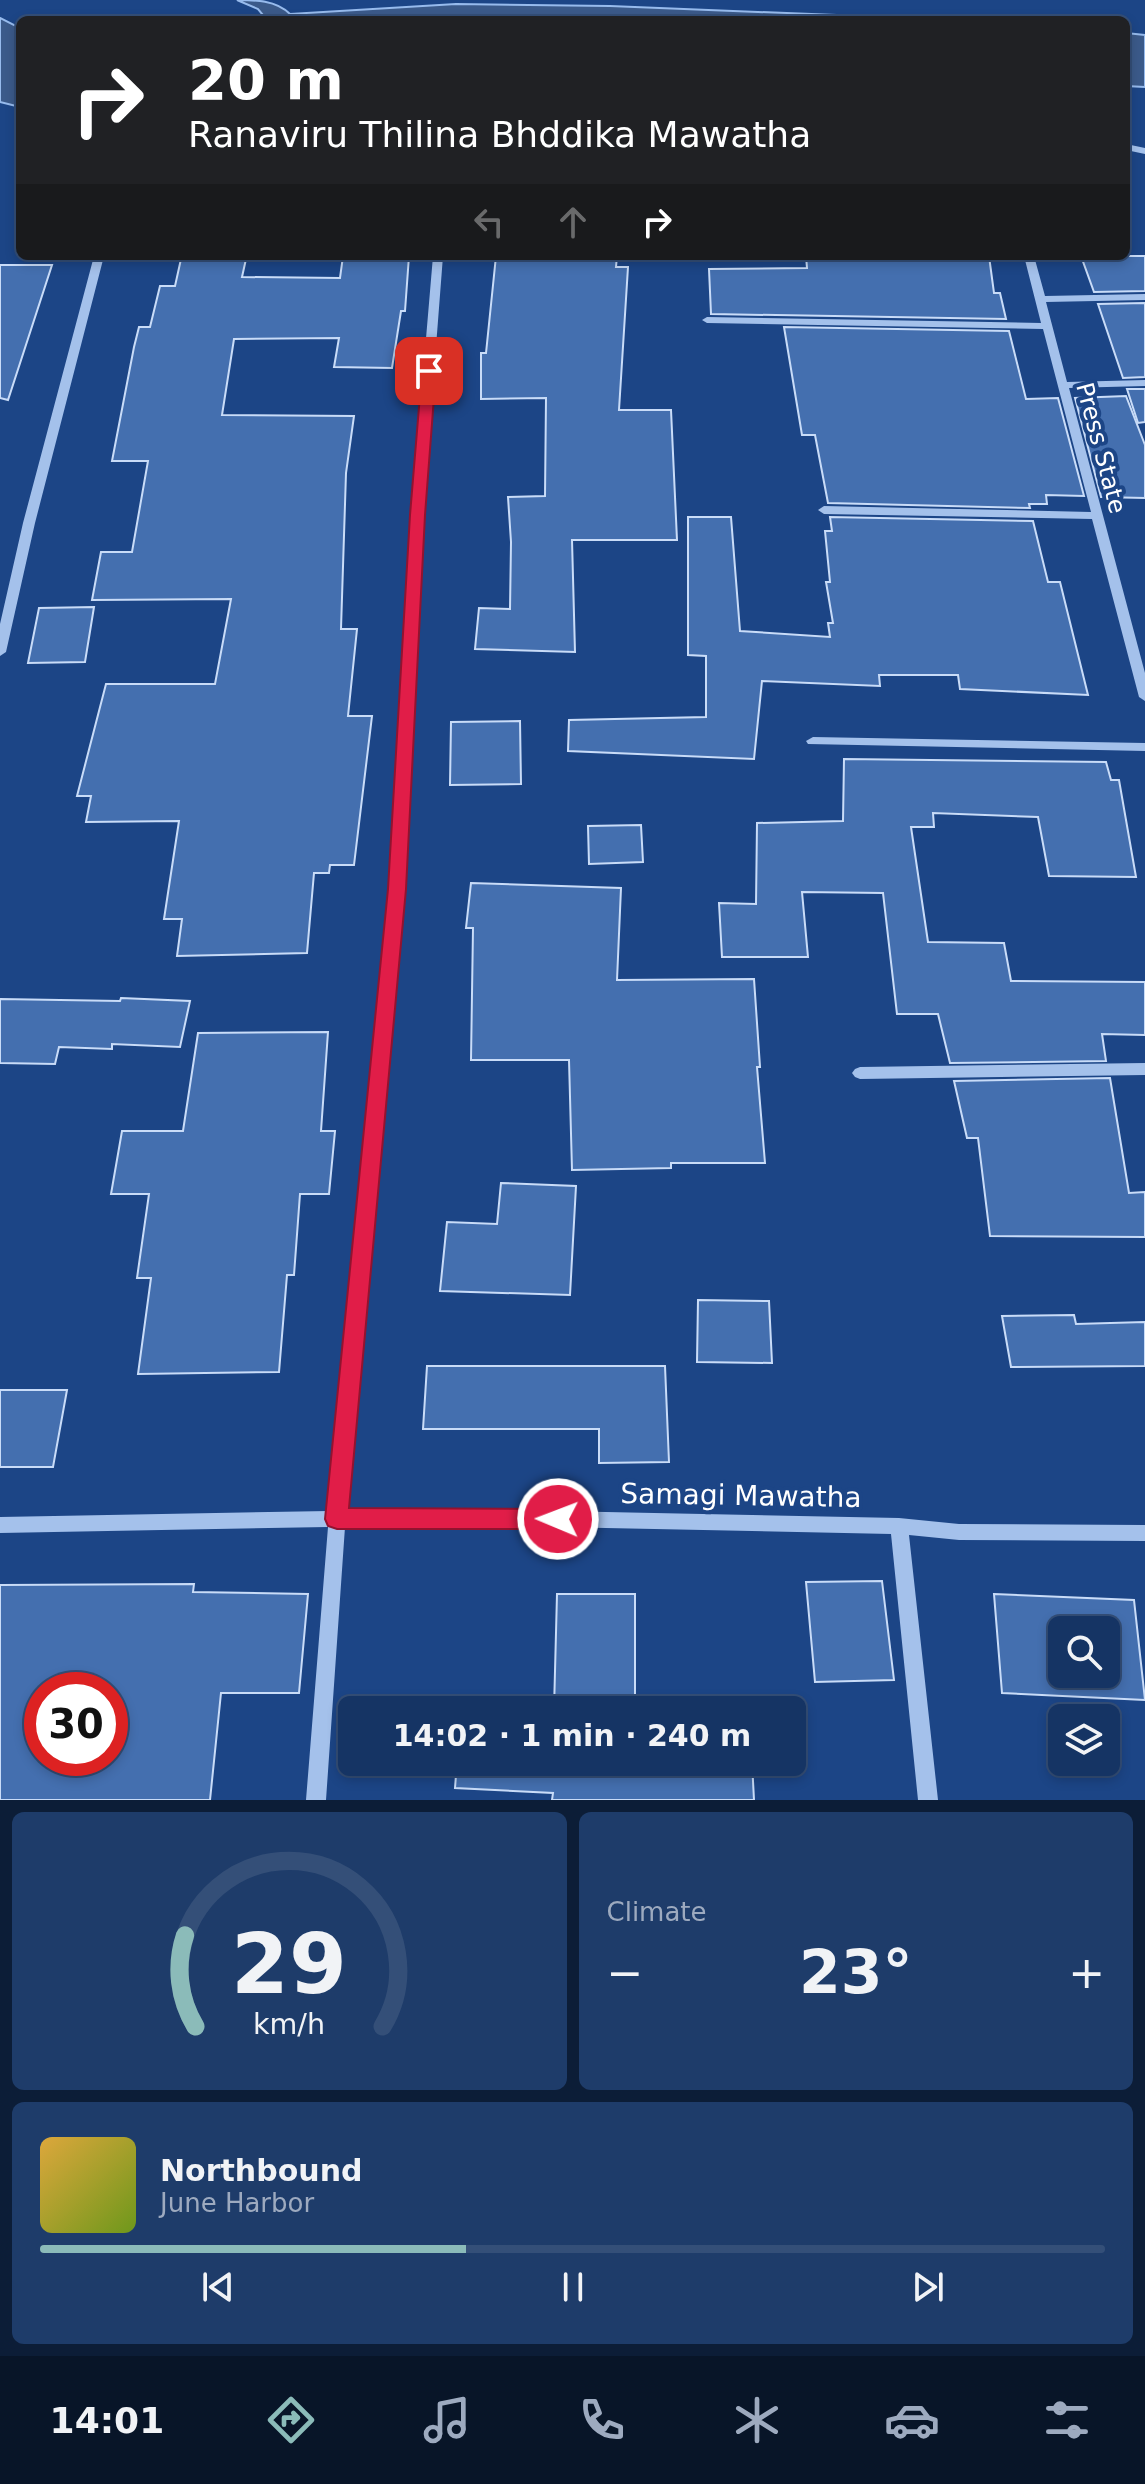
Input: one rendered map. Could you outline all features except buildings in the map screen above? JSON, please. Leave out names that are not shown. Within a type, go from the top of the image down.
[{"type":"street","points":[[0,652],[29,523],[98,260]]},
{"type":"street","points":[[316,1800],[337,1519],[397,889],[417,515],[438,260]]},
{"type":"street","name":"Press State","points":[[1030,260],[1096,516],[1141,664],[1145,697]]},
{"type":"street","points":[[1040,299],[1145,297]]},
{"type":"street","points":[[707,320],[1047,326]]},
{"type":"street","points":[[1062,385],[1145,383]]},
{"type":"street","points":[[824,510],[1096,516]]},
{"type":"street","points":[[813,741],[1145,747]]},
{"type":"street","points":[[860,1073],[1145,1069]]},
{"type":"street","name":"Samagi Mawatha","points":[[0,1525],[465,1517],[899,1526],[959,1532],[1145,1533]]},
{"type":"street","points":[[899,1526],[928,1800]]},
{"type":"water","points":[[237,0],[272,3],[290,14],[456,4],[610,6],[861,16],[264,16],[258,9]]},
{"type":"water","points":[[0,18],[16,26],[16,106],[0,102]]},
{"type":"water","points":[[1130,33],[1145,35],[1145,87],[1130,86]]},
{"type":"route","points":[[429,371],[417,515],[397,889],[337,1519],[558,1519]]}]
